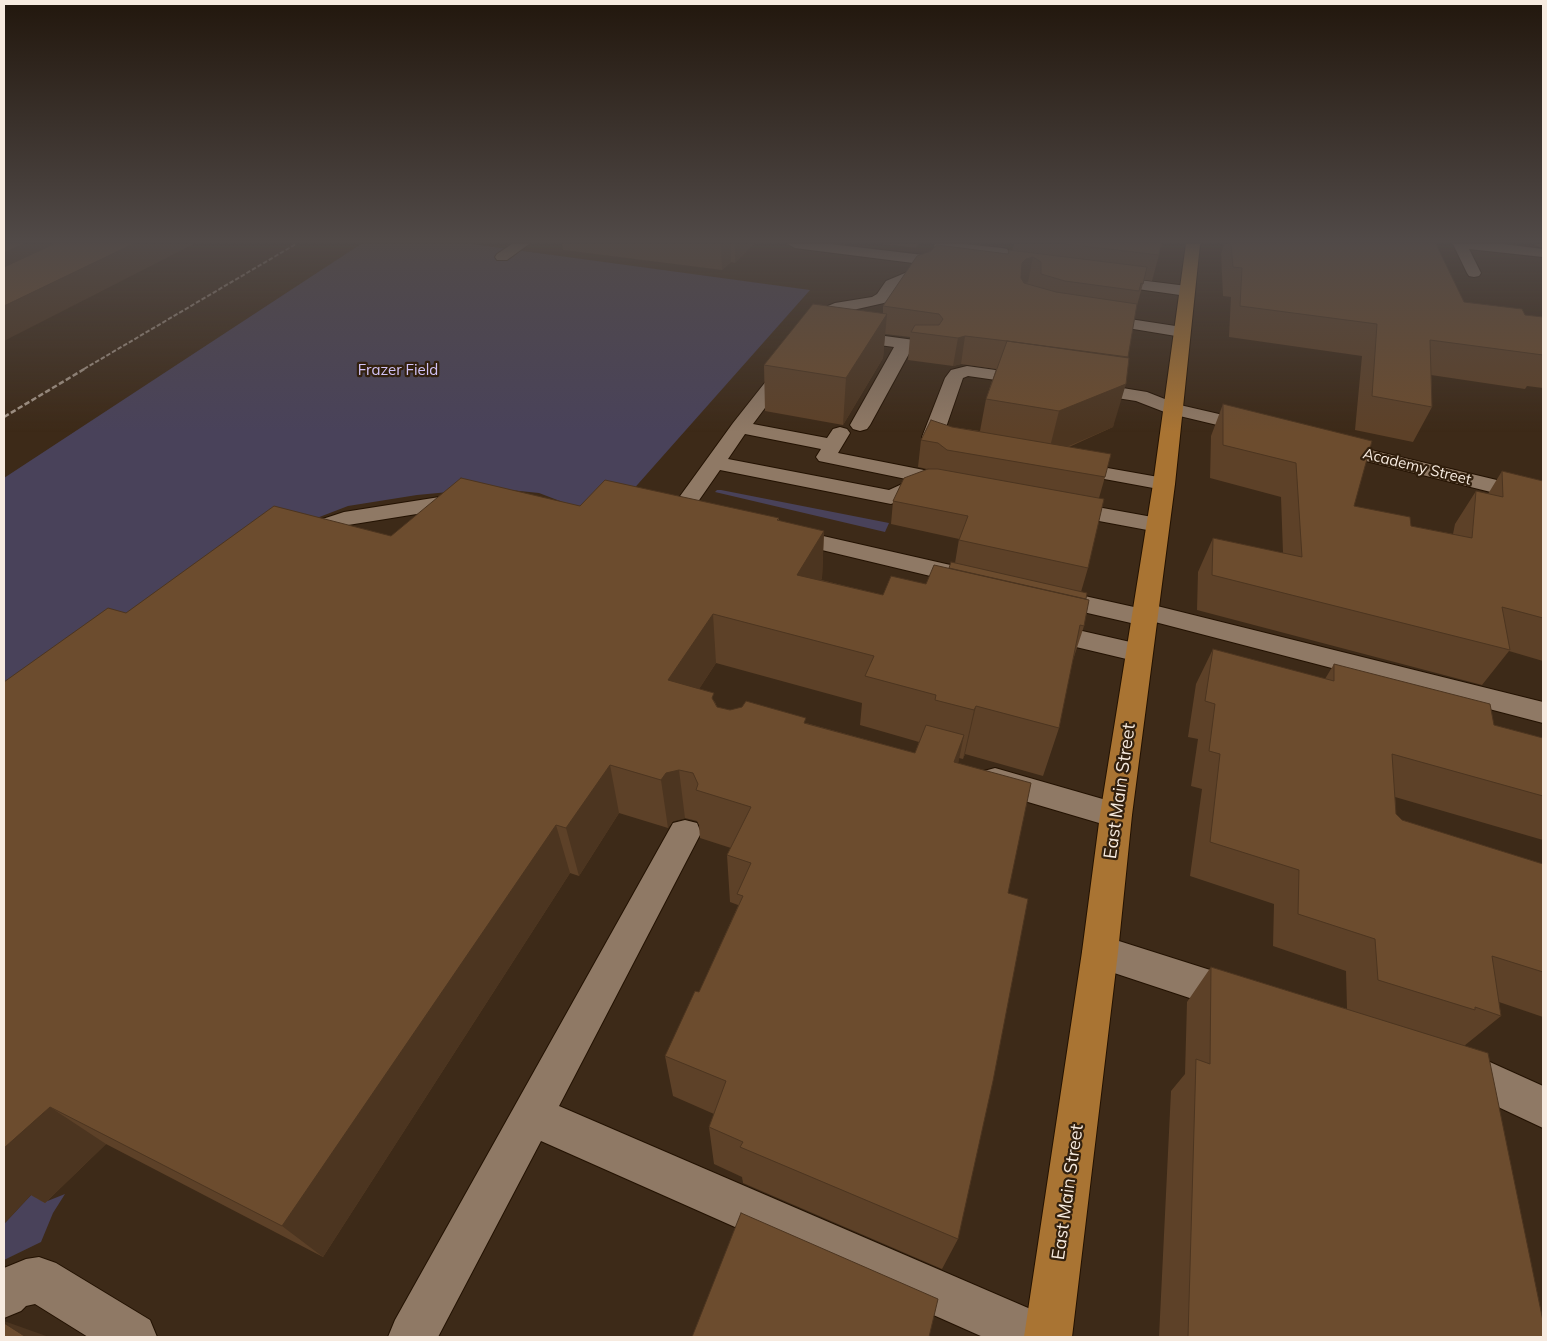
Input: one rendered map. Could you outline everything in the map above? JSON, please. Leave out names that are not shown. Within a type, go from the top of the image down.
[{"type":"main road","name":"East Main Street","points":[[1048,1337],[1100,952],[1116,815],[1174,409],[1185,307]]},
{"type":"street","points":[[729,521],[681,510],[740,428],[829,311],[835,308],[851,307]]},
{"type":"street","points":[[1085,318],[1182,332]]},
{"type":"street","points":[[815,331],[929,347]]},
{"type":"street","points":[[860,425],[905,344]]},
{"type":"street","points":[[967,449],[939,443],[932,438],[954,378],[958,374],[967,371],[1066,388],[1140,396],[1174,409],[1274,433]]},
{"type":"street","points":[[716,463],[891,497],[922,484],[945,486],[926,477],[826,457],[837,439],[740,428]]},
{"type":"street","name":"Academy Street","points":[[1312,442],[1543,498]]},
{"type":"street","points":[[1092,454],[1100,467],[1108,474]]},
{"type":"street","points":[[1052,464],[1164,484]]},
{"type":"street","points":[[282,540],[344,519],[489,498]]},
{"type":"street","points":[[1041,503],[1158,525]]},
{"type":"street","points":[[767,530],[987,581]]},
{"type":"street","points":[[1035,592],[1145,615],[1543,713]]},
{"type":"street","points":[[1021,625],[1139,653]]},
{"type":"street","points":[[971,774],[1116,815]]},
{"type":"street","points":[[412,1337],[685,833]]},
{"type":"street","points":[[1100,952],[1268,1006]]},
{"type":"street","points":[[1429,1058],[1458,1067],[1543,1106]]},
{"type":"street","points":[[532,1116],[1039,1337]]},
{"type":"street","points":[[4,1294],[9,1289],[26,1282],[39,1280],[133,1337]]},
{"type":"green space","name":"Frazer Field","points":[[266,307],[795,307],[607,519],[539,493],[491,488],[417,495],[348,506],[296,526],[4,728],[4,478]]},
{"type":"green space","points":[[717,490],[889,523],[885,532],[715,492]]},
{"type":"green space","points":[[33,1193],[45,1202],[65,1194],[53,1213],[41,1242],[4,1260],[4,1224]]},
{"type":"building","points":[[811,307],[832,307],[887,314],[846,378],[764,365]]},
{"type":"building","points":[[887,307],[1137,307],[1128,357],[965,336],[958,338],[911,332],[915,325],[939,325],[943,319],[939,314]]},
{"type":"building","points":[[1244,307],[1502,307],[1522,309],[1525,315],[1543,317],[1543,355],[1430,340],[1432,407],[1372,396],[1377,324]]},
{"type":"building","points":[[1007,341],[1129,358],[1126,384],[1059,411],[986,399]]},
{"type":"building","points":[[1223,404],[1372,441],[1354,506],[1410,517],[1411,526],[1472,538],[1476,491],[1503,497],[1502,471],[1543,481],[1543,618],[1502,607],[1510,650],[1212,575],[1213,538],[1302,557],[1296,463],[1223,445]]},
{"type":"building","points":[[931,420],[952,427],[1111,454],[1105,477],[947,450],[938,443],[921,440]]},
{"type":"building","points":[[928,469],[938,469],[1104,499],[1088,568],[959,540],[968,516],[893,501],[904,478]]},
{"type":"building","points":[[461,478],[580,506],[605,480],[779,518],[777,520],[824,531],[797,575],[883,595],[891,576],[926,584],[934,565],[1089,600],[1084,626],[1080,625],[1059,728],[976,706],[974,710],[935,700],[936,695],[865,676],[874,656],[713,614],[668,680],[714,693],[712,698],[717,707],[730,710],[742,707],[746,701],[806,718],[804,723],[915,753],[926,725],[964,735],[954,762],[1031,783],[1008,893],[1028,899],[993,1081],[958,1239],[740,1147],[743,1142],[709,1127],[726,1081],[665,1056],[695,991],[699,992],[743,896],[737,894],[751,863],[727,855],[751,807],[696,790],[698,784],[693,773],[679,770],[666,773],[661,780],[610,765],[566,828],[556,825],[282,1226],[50,1107],[4,1148],[4,682],[108,608],[126,613],[274,506],[391,536]]},
{"type":"building","points":[[951,562],[1087,593],[1086,599],[949,568]]},
{"type":"building","points":[[1213,649],[1334,681],[1334,664],[1490,704],[1494,725],[1543,738],[1543,796],[1392,754],[1396,814],[1402,820],[1543,864],[1543,972],[1492,956],[1501,1016],[1475,1007],[1475,1010],[1378,980],[1375,939],[1298,914],[1299,870],[1210,842],[1220,754],[1209,751],[1215,704],[1205,701]]},
{"type":"building","points":[[1211,967],[1488,1053],[1543,1321],[1543,1337],[1188,1337],[1196,1059],[1210,1064]]},
{"type":"building","points":[[741,1213],[938,1299],[929,1337],[692,1337]]},
{"type":"building","points":[[4,1323],[26,1337],[4,1337]]},
{"type":"railway","points":[[84,369],[190,307]]},
{"type":"railway","points":[[4,417],[86,368]]}]
